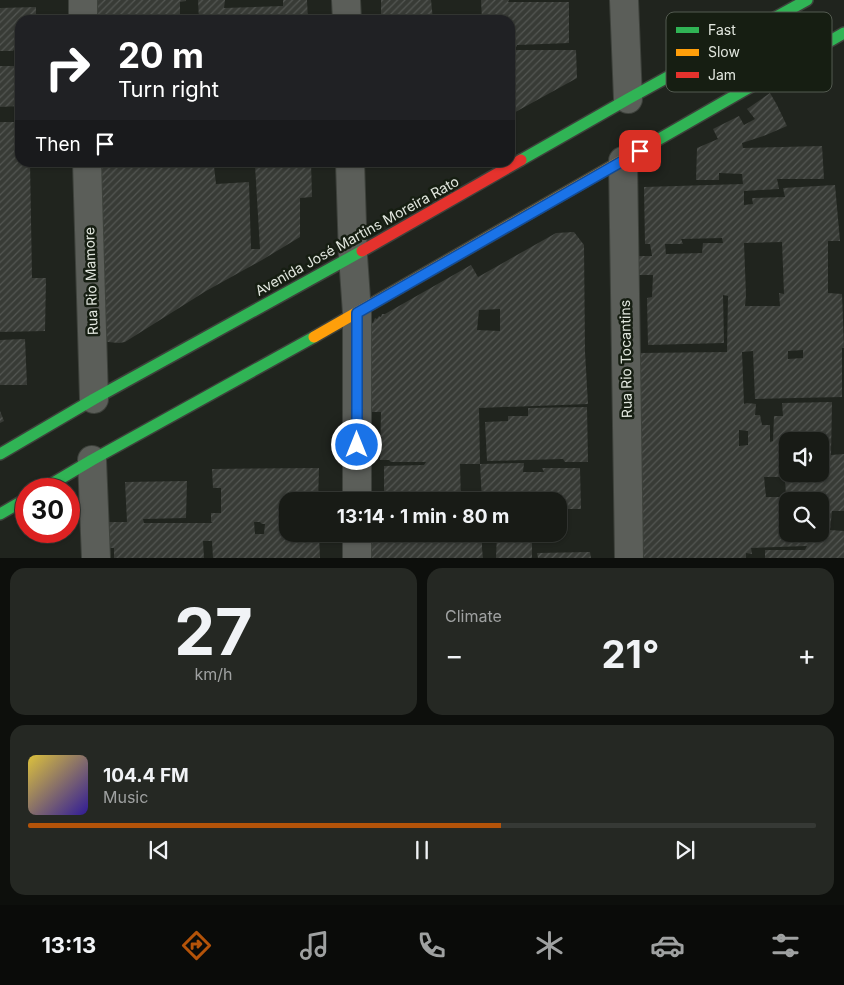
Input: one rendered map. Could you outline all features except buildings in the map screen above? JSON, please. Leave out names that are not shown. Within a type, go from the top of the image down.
[{"type":"street","points":[[83,0],[83,15]]},
{"type":"street","points":[[346,0],[347,15]]},
{"type":"street","points":[[624,0],[628,99]]},
{"type":"street","name":"Avenida José Martins Moreira Rato","points":[[785,12],[807,0]]},
{"type":"street","points":[[832,40],[844,33]]},
{"type":"street","name":"Avenida José Martins Moreira Rato","points":[[515,164],[666,78]]},
{"type":"street","points":[[62,478],[357,313],[742,92]]},
{"type":"street","name":"Rua Rio Tocantins","points":[[623,161],[629,558]]},
{"type":"street","name":"Rua Rio Mamore","points":[[87,167],[94,399]]},
{"type":"street","points":[[350,167],[357,313],[357,492]]},
{"type":"street","name":"Avenida José Martins Moreira Rato","points":[[0,454],[94,399],[353,256],[509,167]]},
{"type":"street","points":[[92,460],[96,558]]},
{"type":"street","points":[[0,514],[15,505]]},
{"type":"street","points":[[357,542],[357,558]]},
{"type":"traffic: fast","points":[[785,12],[807,0]]},
{"type":"traffic: fast","points":[[832,40],[844,33]]},
{"type":"traffic: fast","points":[[521,160],[666,78]]},
{"type":"traffic: fast","points":[[635,153],[741,92]]},
{"type":"traffic: fast","points":[[0,454],[94,399],[362,251]]},
{"type":"traffic: fast","points":[[62,478],[314,337]]},
{"type":"traffic: fast","points":[[0,514],[15,505]]},
{"type":"traffic: slow","points":[[314,337],[635,153]]},
{"type":"traffic: jam","points":[[515,163],[521,160]]},
{"type":"traffic: jam","points":[[362,251],[509,167]]},
{"type":"route","points":[[357,445],[357,313],[640,151]]}]
